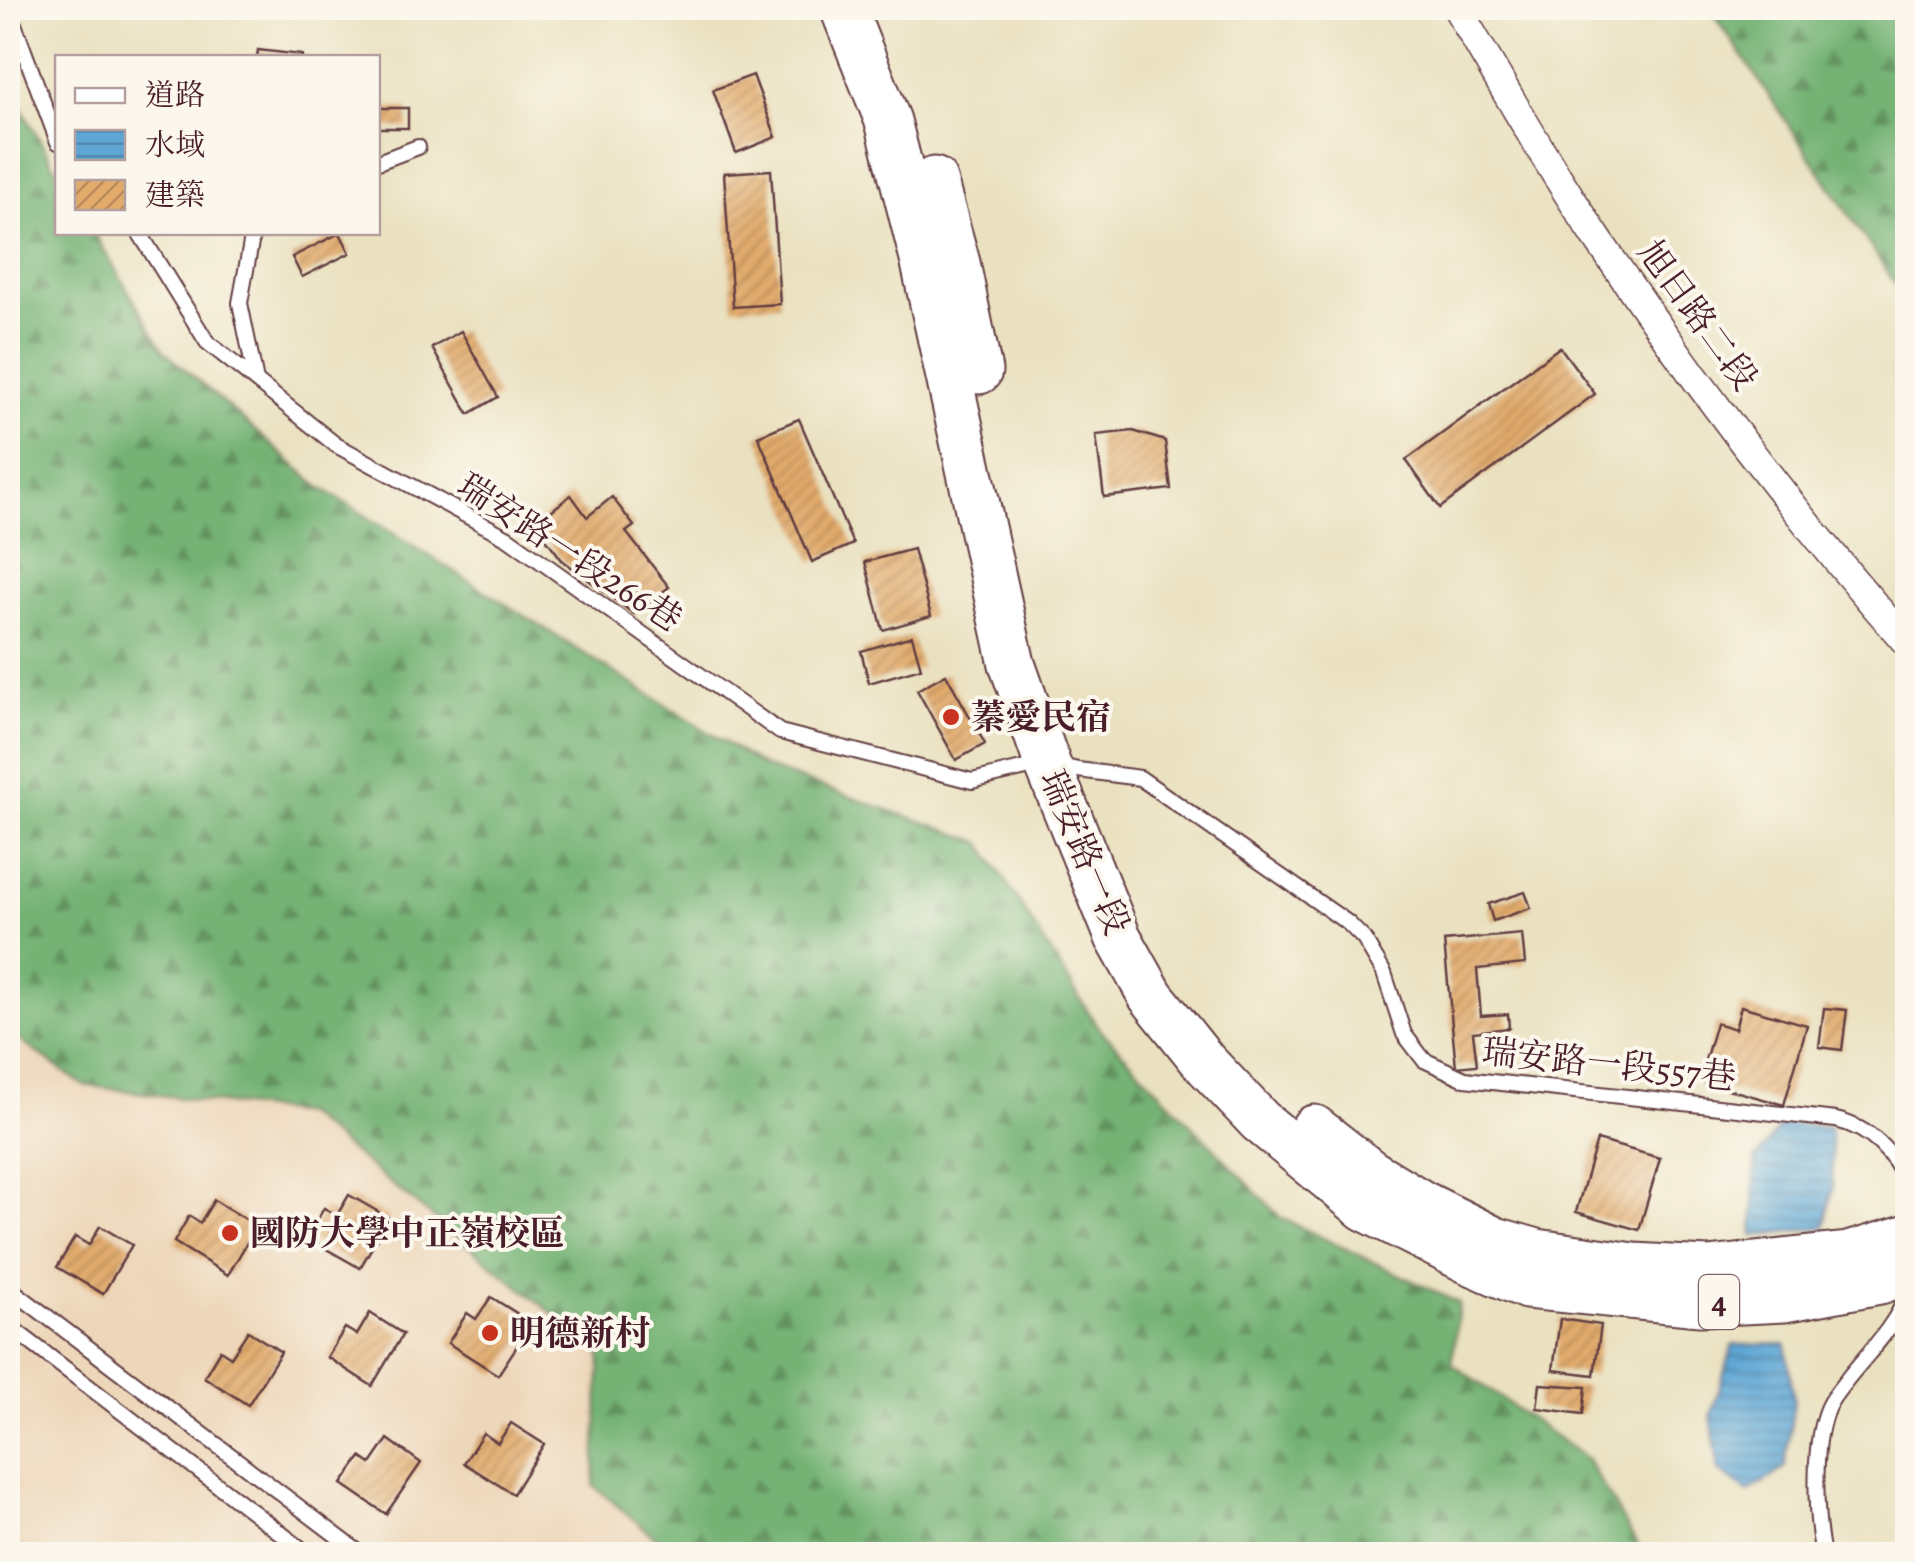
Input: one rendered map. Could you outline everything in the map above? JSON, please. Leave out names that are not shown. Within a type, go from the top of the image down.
[{"type":"main road","name":"瑞安路一段","points":[[843,8],[888,121],[924,263],[1012,664],[1146,931],[1199,1016],[1332,1144],[1421,1203],[1494,1240],[1532,1269]]},
{"type":"main road","name":"瑞安路一段","points":[[876,8],[902,78],[957,262],[1022,592],[1054,710],[1062,766]]},
{"type":"main road","name":"4","points":[[1532,1269],[1634,1266],[1708,1270],[1848,1255],[1908,1237]]},
{"type":"main road","name":"4","points":[[1532,1269],[1700,1303],[1785,1299],[1880,1281],[1908,1271]]},
{"type":"street","name":"旭日路二段","points":[[1457,8],[1597,239],[1654,320],[1791,505],[1908,644]]},
{"type":"lane","points":[[8,8],[55,134]]},
{"type":"lane","points":[[380,161],[418,147]]},
{"type":"lane","name":"瑞安路一段266巷","points":[[140,235],[207,342],[336,444],[508,538],[780,732],[972,781],[1062,766]]},
{"type":"lane","points":[[252,235],[240,302],[256,381]]},
{"type":"lane","name":"瑞安路一段557巷","points":[[1062,766],[1140,778],[1348,923],[1364,939],[1384,972],[1404,1034],[1424,1060],[1444,1070],[1465,1080],[1836,1120],[1856,1125],[1869,1135],[1897,1161],[1908,1185]]},
{"type":"lane","points":[[8,1287],[361,1554]]},
{"type":"lane","points":[[1823,1554],[1819,1534],[1822,1421],[1831,1402],[1898,1317],[1908,1293]]},
{"type":"lane","points":[[8,1325],[308,1554]]},
{"type":"shaded area","name":"國防大學中正嶺校區","points":[[8,1032],[83,1085],[303,1114],[601,1353],[594,1486],[675,1554],[8,1554]]},
{"type":"green space","points":[[1710,8],[1907,8],[1907,301]]},
{"type":"green space","points":[[8,85],[55,167],[55,235],[95,235],[164,351],[317,485],[764,767],[981,842],[1097,1026],[1281,1218],[1459,1303],[1452,1364],[1586,1458],[1643,1554],[675,1554],[594,1486],[601,1352],[304,1114],[83,1085],[8,1032]]},
{"type":"water","points":[[1782,1123],[1830,1127],[1833,1187],[1825,1227],[1753,1236],[1755,1160]]},
{"type":"water","points":[[1786,1344],[1794,1401],[1785,1468],[1748,1492],[1719,1471],[1711,1415],[1733,1345]]},
{"type":"building","points":[[258,50],[302,55],[257,55]]},
{"type":"building","points":[[753,75],[776,137],[736,153],[713,90]]},
{"type":"building","points":[[380,108],[408,108],[408,128],[380,128]]},
{"type":"building","points":[[771,170],[780,304],[733,307],[724,173]]},
{"type":"building","points":[[336,235],[341,235],[350,253],[302,277],[292,257]]},
{"type":"building","points":[[461,331],[498,397],[469,414],[432,348]]},
{"type":"building","points":[[1560,347],[1595,394],[1440,508],[1406,460]]},
{"type":"building","points":[[799,419],[853,544],[812,562],[758,436]]},
{"type":"building","points":[[1133,431],[1165,441],[1171,489],[1104,497],[1096,435]]},
{"type":"building","points":[[571,495],[587,517],[612,497],[634,526],[626,532],[669,587],[634,614],[562,560],[535,524]]},
{"type":"building","points":[[913,549],[931,616],[883,630],[865,562]]},
{"type":"building","points":[[912,636],[921,668],[869,683],[861,651]]},
{"type":"building","name":"蓁愛民宿","points":[[946,674],[985,744],[956,760],[917,690]]},
{"type":"building","points":[[1525,892],[1531,908],[1493,921],[1488,904]]},
{"type":"building","points":[[1522,934],[1525,964],[1477,969],[1481,1016],[1508,1014],[1509,1028],[1473,1032],[1477,1065],[1456,1067],[1444,941]]},
{"type":"building","points":[[1741,1006],[1807,1025],[1784,1105],[1699,1081],[1716,1023],[1735,1029]]},
{"type":"building","points":[[1824,1008],[1847,1010],[1842,1050],[1819,1047]]},
{"type":"building","points":[[1597,1140],[1660,1158],[1639,1230],[1576,1212]]},
{"type":"building","points":[[349,1195],[389,1218],[360,1268],[307,1238],[324,1208],[337,1215]]},
{"type":"building","points":[[214,1200],[257,1226],[228,1275],[174,1242],[189,1216],[200,1223]]},
{"type":"building","points":[[100,1226],[132,1245],[103,1294],[57,1267],[75,1237],[89,1245]]},
{"type":"building","name":"明德新村","points":[[491,1297],[532,1323],[498,1375],[448,1343],[467,1313],[476,1319]]},
{"type":"building","points":[[370,1313],[403,1334],[372,1386],[327,1357],[345,1328],[357,1335]]},
{"type":"building","points":[[1560,1319],[1601,1325],[1594,1375],[1553,1370]]},
{"type":"building","points":[[248,1331],[281,1352],[248,1405],[204,1377],[220,1350],[231,1357]]},
{"type":"building","points":[[1540,1384],[1586,1387],[1583,1414],[1537,1408]]},
{"type":"building","name":"明德新村","points":[[511,1423],[544,1444],[513,1494],[464,1463],[483,1433],[498,1443]]},
{"type":"building","points":[[388,1439],[421,1463],[386,1514],[342,1484],[361,1457],[371,1464]]},
{"type":"place","name":"蓁愛民宿","points":[[951,717]]},
{"type":"place","name":"國防大學中正嶺校區","points":[[230,1233]]},
{"type":"place","name":"明德新村","points":[[490,1333]]}]
